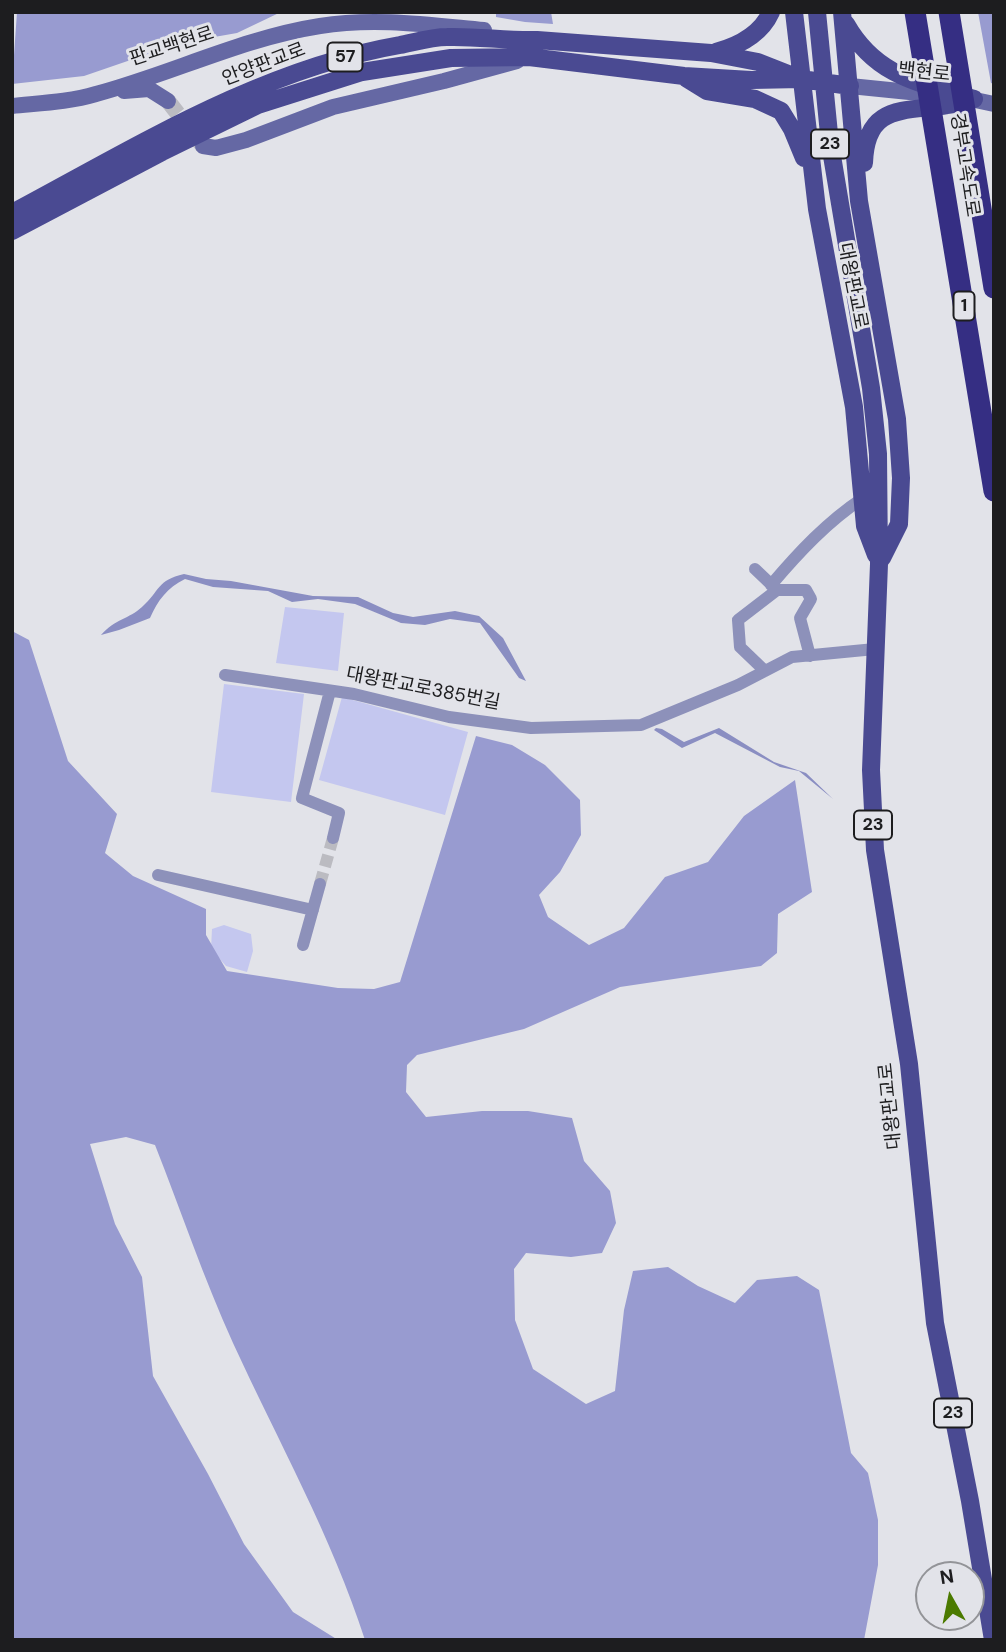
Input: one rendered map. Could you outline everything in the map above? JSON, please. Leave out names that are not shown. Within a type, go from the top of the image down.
[{"type":"highway","name":"경부고속도로","points":[[915,12],[994,491]]},
{"type":"highway","name":"경부고속도로","points":[[949,12],[994,288]]},
{"type":"main road","name":"57","points":[[711,53],[732,47],[752,35],[768,19],[771,12]]},
{"type":"main road","name":"대왕판교로","points":[[794,12],[817,209],[854,407],[865,526],[879,564]]},
{"type":"main road","name":"대왕판교로","points":[[817,12],[831,144],[875,423],[879,481],[879,564],[871,770],[875,850],[909,1064],[935,1323],[970,1501],[993,1640]]},
{"type":"main road","name":"대왕판교로","points":[[843,16],[859,201],[897,419],[901,478],[899,524],[879,564]]},
{"type":"main road","points":[[843,16],[856,41],[870,57],[916,81],[974,99]]},
{"type":"main road","name":"안양판교로","points":[[12,213],[152,138],[250,90],[359,52],[446,37],[537,40],[711,53],[758,62],[801,79]]},
{"type":"main road","name":"안양판교로","points":[[12,231],[258,105],[362,72],[452,58],[529,57],[684,76],[751,80],[801,79],[850,86]]},
{"type":"main road","points":[[684,76],[707,91],[755,99],[781,111],[803,154],[817,209]]},
{"type":"main road","points":[[859,201],[864,152],[870,131],[878,120],[896,111],[949,105],[974,99]]},
{"type":"street","name":"판교백현로","points":[[12,106],[65,101],[98,94],[285,33],[351,22],[404,21],[484,30],[509,41]]},
{"type":"street","points":[[203,146],[216,148],[246,140],[333,107],[444,81],[529,57]]},
{"type":"street","points":[[98,94],[149,89],[167,101],[164,84],[171,69]]},
{"type":"street","name":"백현로","points":[[850,86],[974,99],[994,104]]},
{"type":"street","points":[[765,671],[740,647],[738,620],[774,588],[792,560],[837,516],[863,498]]},
{"type":"street","points":[[755,569],[774,588],[806,590],[811,599],[800,618],[810,656]]},
{"type":"street","name":"대왕판교로385번길","points":[[225,675],[330,691],[449,717],[531,728],[641,725],[738,685],[792,657],[875,649]]},
{"type":"street","points":[[330,691],[302,798],[340,813],[332,838]]},
{"type":"street","points":[[158,875],[313,910]]},
{"type":"street","points":[[303,945],[320,884]]},
{"type":"shaded area","points":[[17,12],[281,12],[237,33],[180,43],[84,76],[12,84]]},
{"type":"shaded area","points":[[496,12],[551,12],[553,24],[496,17]]},
{"type":"shaded area","points":[[978,12],[994,12],[994,84],[991,83]]},
{"type":"shaded area","points":[[184,574],[313,596],[358,597],[393,613],[413,617],[455,611],[479,616],[503,638],[526,681],[519,678],[480,623],[450,619],[425,625],[401,623],[355,604],[318,599],[292,602],[268,591],[213,587],[185,579],[164,595],[150,618],[101,635],[142,607],[169,579]]},
{"type":"shaded area","points":[[285,607],[344,613],[338,671],[276,663]]},
{"type":"shaded area","points":[[12,631],[29,640],[68,761],[117,814],[105,853],[133,876],[206,909],[206,935],[227,971],[338,988],[374,989],[400,982],[476,736],[512,745],[545,765],[580,800],[581,835],[560,872],[539,895],[548,917],[589,945],[624,928],[665,877],[708,862],[744,816],[795,780],[812,892],[778,914],[777,953],[761,966],[620,987],[524,1029],[417,1055],[407,1065],[406,1092],[426,1117],[482,1111],[528,1111],[572,1118],[584,1161],[610,1191],[616,1223],[602,1253],[571,1257],[526,1253],[514,1269],[515,1320],[533,1369],[586,1404],[615,1391],[624,1310],[633,1271],[668,1267],[698,1286],[735,1303],[757,1280],[797,1276],[819,1290],[851,1453],[868,1473],[878,1520],[878,1565],[864,1640],[365,1640],[321,1527],[222,1319],[155,1145],[126,1137],[90,1144],[115,1224],[142,1277],[153,1376],[244,1544],[293,1612],[338,1640],[12,1640]]},
{"type":"shaded area","points":[[224,684],[304,694],[291,802],[211,792]]},
{"type":"shaded area","points":[[342,697],[468,732],[445,815],[319,780]]},
{"type":"shaded area","points":[[656,728],[684,742],[719,728],[774,762],[806,773],[833,799],[799,771],[780,767],[715,733],[682,748],[654,730]]},
{"type":"shaded area","points":[[224,925],[251,934],[253,951],[247,972],[226,966],[211,949],[212,929]]},
{"type":"tunnel","points":[[168,101],[203,146]]},
{"type":"tunnel","points":[[320,884],[333,838]]}]
